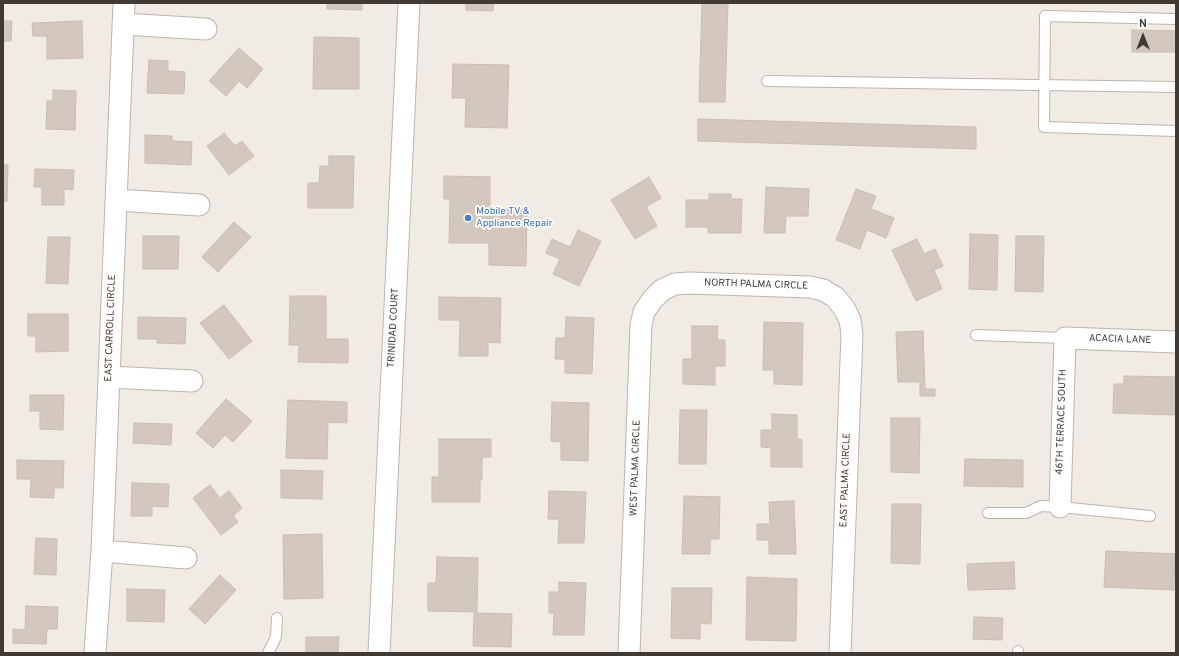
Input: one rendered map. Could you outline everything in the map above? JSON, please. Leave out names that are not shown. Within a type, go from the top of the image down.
[{"type":"street","name":"EAST CARROLL CIRCLE","points":[[95,653],[102,551],[124,3]]},
{"type":"street","name":"TRINIDAD COURT","points":[[379,653],[409,3]]},
{"type":"street","points":[[123,24],[206,29]]},
{"type":"street","points":[[116,200],[199,205]]},
{"type":"street","name":"NORTH PALMA CIRCLE","points":[[662,290],[675,284],[689,283],[810,287],[823,290],[835,297],[844,308]]},
{"type":"street","name":"WEST PALMA CIRCLE","points":[[629,653],[642,325],[644,312],[652,300],[662,290]]},
{"type":"street","name":"EAST PALMA CIRCLE","points":[[840,653],[852,334],[850,320],[844,308]]},
{"type":"street","name":"ACACIA LANE","points":[[1065,338],[1176,342]]},
{"type":"street","name":"46TH TERRACE SOUTH","points":[[1060,506],[1065,338]]},
{"type":"street","points":[[109,377],[192,382]]},
{"type":"street","points":[[102,551],[186,558]]},
{"type":"lane","points":[[1176,19],[1045,16],[1044,127],[1176,131]]},
{"type":"lane","points":[[767,81],[1176,87]]},
{"type":"lane","points":[[976,335],[1065,338]]},
{"type":"lane","points":[[988,513],[1026,513],[1041,506],[1060,506],[1150,516]]},
{"type":"lane","points":[[268,653],[276,637],[277,618]]},
{"type":"building","points":[[327,3],[362,3],[362,10],[327,9]]},
{"type":"building","points":[[466,3],[494,3],[493,11],[466,10]]},
{"type":"building","points":[[702,3],[728,3],[725,102],[699,102]]},
{"type":"building","points":[[3,21],[12,21],[11,41],[4,41],[3,55]]},
{"type":"building","points":[[82,21],[83,58],[47,59],[47,36],[33,36],[32,23]]},
{"type":"building","points":[[1132,30],[1176,31],[1176,52],[1132,52]]},
{"type":"building","points":[[314,37],[359,38],[359,89],[313,89]]},
{"type":"building","points":[[239,48],[263,69],[247,88],[239,81],[226,96],[209,81]]},
{"type":"building","points":[[149,60],[168,61],[168,71],[185,72],[184,94],[147,93]]},
{"type":"building","points":[[453,64],[509,65],[507,128],[465,127],[466,98],[452,98]]},
{"type":"building","points":[[53,90],[76,91],[75,130],[46,129],[47,101],[53,101]]},
{"type":"building","points":[[698,119],[976,127],[976,149],[698,141]]},
{"type":"building","points":[[224,133],[235,146],[242,141],[254,156],[229,175],[207,146]]},
{"type":"building","points":[[145,135],[172,136],[172,141],[192,142],[191,165],[145,163]]},
{"type":"building","points":[[329,156],[354,156],[353,208],[308,208],[308,183],[319,183],[320,166],[329,166]]},
{"type":"building","points":[[3,165],[8,165],[7,201],[3,201]]},
{"type":"building","points":[[35,169],[74,170],[73,190],[64,189],[64,205],[42,205],[42,187],[34,187]]},
{"type":"building","points":[[444,176],[490,177],[490,208],[527,209],[526,266],[489,265],[489,243],[449,243],[450,199],[444,199]]},
{"type":"building","points":[[649,177],[661,198],[646,207],[657,226],[635,239],[611,200]]},
{"type":"building","points":[[766,187],[809,189],[808,216],[786,216],[785,233],[764,233]]},
{"type":"building","points":[[856,189],[876,196],[871,209],[894,218],[886,238],[867,230],[860,249],[836,240]]},
{"type":"building","points":[[709,194],[731,194],[731,199],[742,199],[741,233],[708,233],[708,227],[686,227],[686,200],[709,200]]},
{"type":"building","points":[[234,222],[251,237],[218,272],[202,257]]},
{"type":"building","points":[[578,230],[601,241],[579,286],[553,274],[560,259],[546,253],[552,239],[570,247]]},
{"type":"building","points":[[970,234],[998,235],[997,290],[969,289]]},
{"type":"building","points":[[143,236],[179,236],[178,269],[143,269]]},
{"type":"building","points":[[1016,236],[1044,236],[1043,292],[1015,291]]},
{"type":"building","points":[[48,237],[70,237],[68,284],[46,283]]},
{"type":"building","points":[[917,239],[924,254],[935,249],[943,266],[934,270],[942,289],[916,301],[892,250]]},
{"type":"building","points":[[290,296],[326,296],[326,339],[348,339],[348,363],[298,362],[299,345],[289,345]]},
{"type":"building","points":[[439,297],[501,298],[500,343],[488,342],[488,356],[459,356],[460,320],[439,320]]},
{"type":"building","points":[[224,305],[252,341],[229,359],[200,323]]},
{"type":"building","points":[[28,314],[68,314],[68,351],[36,352],[36,336],[28,336]]},
{"type":"building","points":[[138,317],[186,318],[185,344],[157,343],[157,339],[138,339]]},
{"type":"building","points":[[566,317],[594,318],[592,374],[565,373],[565,359],[555,359],[556,338],[565,338]]},
{"type":"building","points":[[764,322],[803,323],[802,385],[774,384],[774,370],[763,370]]},
{"type":"building","points":[[692,326],[718,326],[717,340],[725,340],[725,366],[715,366],[715,385],[683,384],[683,359],[692,359]]},
{"type":"building","points":[[923,331],[925,389],[935,389],[935,396],[920,396],[920,382],[898,382],[896,332]]},
{"type":"building","points":[[1124,376],[1176,377],[1176,415],[1113,413],[1114,384],[1124,384]]},
{"type":"building","points":[[30,395],[64,395],[63,430],[40,429],[40,411],[30,411]]},
{"type":"building","points":[[226,399],[252,421],[233,442],[225,435],[213,448],[196,433]]},
{"type":"building","points":[[288,400],[347,402],[347,423],[328,422],[327,459],[286,458]]},
{"type":"building","points":[[552,402],[589,403],[588,461],[561,460],[561,442],[551,441]]},
{"type":"building","points":[[680,410],[707,410],[706,464],[679,464]]},
{"type":"building","points":[[772,414],[797,415],[797,439],[802,440],[802,467],[771,467],[771,448],[761,447],[761,430],[772,430]]},
{"type":"building","points":[[891,418],[920,418],[919,473],[891,472]]},
{"type":"building","points":[[134,423],[172,424],[171,445],[133,443]]},
{"type":"building","points":[[439,439],[491,439],[491,457],[482,457],[480,502],[432,502],[432,477],[439,477]]},
{"type":"building","points":[[965,459],[1023,460],[1023,487],[964,486]]},
{"type":"building","points":[[17,460],[64,461],[63,488],[54,488],[54,498],[30,497],[31,479],[17,479]]},
{"type":"building","points":[[281,470],[323,471],[322,499],[281,498]]},
{"type":"building","points":[[132,483],[169,484],[168,507],[152,506],[152,516],[131,516]]},
{"type":"building","points":[[210,485],[238,522],[221,535],[193,498]]},
{"type":"building","points":[[229,491],[242,508],[234,515],[221,497]]},
{"type":"building","points":[[549,491],[586,492],[584,543],[558,543],[559,519],[548,519]]},
{"type":"building","points":[[684,496],[720,497],[719,539],[710,539],[710,554],[682,554]]},
{"type":"building","points":[[794,501],[796,554],[769,554],[769,540],[757,540],[757,524],[770,524],[769,502]]},
{"type":"building","points":[[892,504],[921,504],[920,564],[891,563]]},
{"type":"building","points":[[322,534],[323,598],[284,599],[283,535]]},
{"type":"building","points":[[36,538],[57,539],[56,575],[34,574]]},
{"type":"building","points":[[1106,551],[1175,554],[1174,590],[1104,587]]},
{"type":"building","points":[[437,557],[478,558],[477,612],[428,611],[428,583],[436,583]]},
{"type":"building","points":[[1014,562],[1015,589],[968,590],[967,564]]},
{"type":"building","points":[[220,575],[236,590],[205,624],[189,609]]},
{"type":"building","points":[[747,577],[797,579],[796,641],[746,640]]},
{"type":"building","points":[[559,582],[586,583],[584,635],[553,635],[554,613],[549,613],[549,592],[559,592]]},
{"type":"building","points":[[672,588],[712,588],[711,624],[700,623],[700,639],[671,638]]},
{"type":"building","points":[[127,589],[165,590],[164,622],[127,621]]},
{"type":"building","points":[[26,606],[58,607],[57,629],[47,629],[46,644],[13,643],[13,629],[25,630]]},
{"type":"building","points":[[474,613],[512,614],[511,647],[473,646]]},
{"type":"building","points":[[974,617],[1003,618],[1002,640],[973,639]]},
{"type":"building","points":[[306,637],[339,637],[338,653],[306,653]]},
{"type":"place","name":"Mobile TV & Appliance Repair","points":[[468,218]]}]
